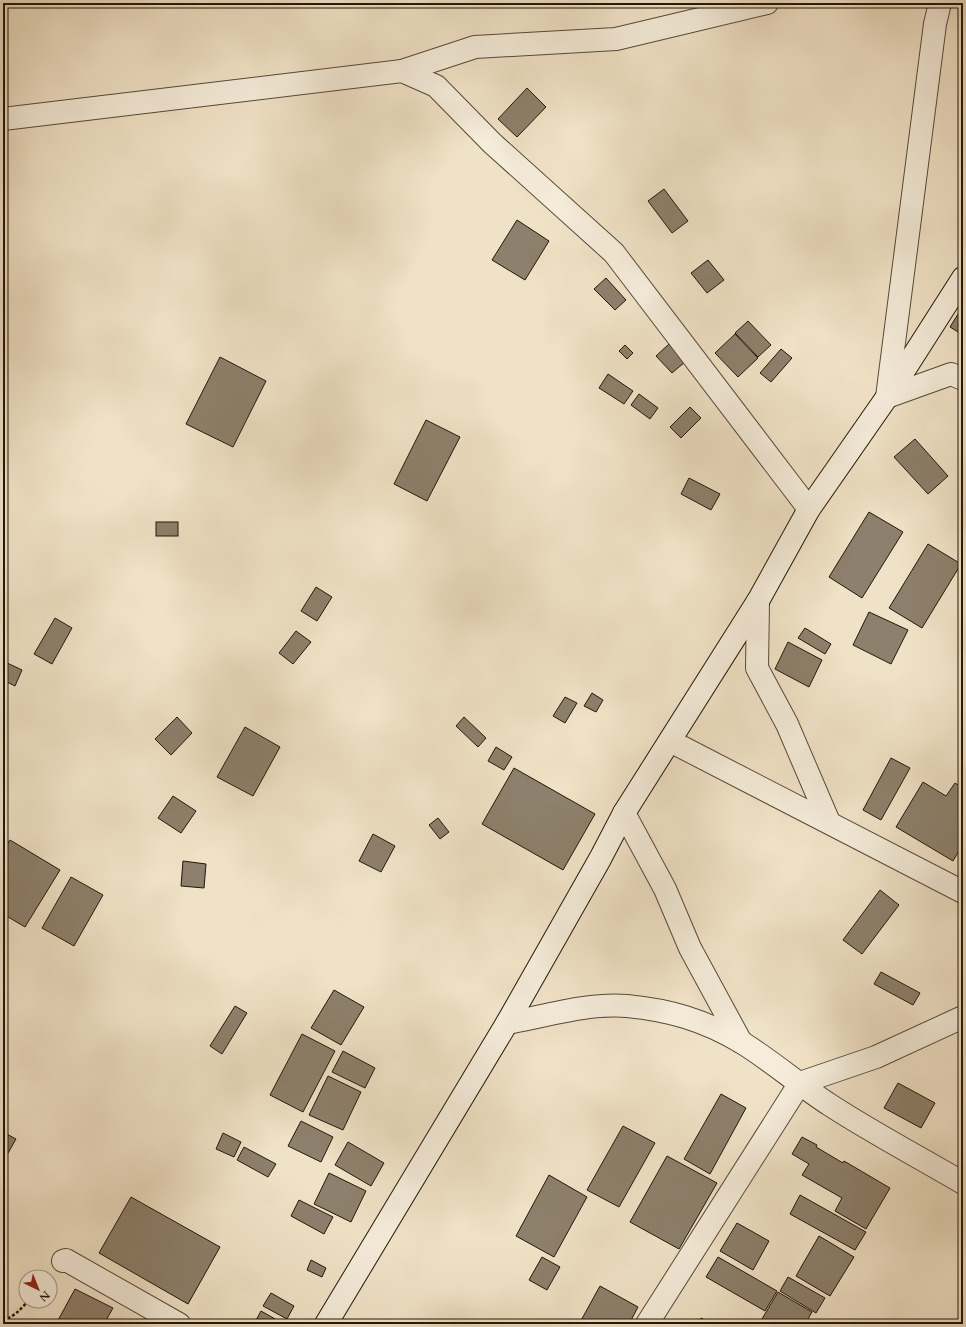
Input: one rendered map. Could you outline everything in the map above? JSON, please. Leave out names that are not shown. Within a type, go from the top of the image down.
[{"type":"street","points":[[3,119],[402,71],[475,46],[616,38],[767,3]]},
{"type":"street","points":[[887,397],[935,24],[940,3]]},
{"type":"street","points":[[402,71],[436,86],[492,142],[614,253],[809,509]]},
{"type":"street","points":[[326,1324],[508,1023],[600,860],[624,813],[758,600],[809,509],[887,397],[963,278]]},
{"type":"street","points":[[887,397],[951,374],[963,379]]},
{"type":"street","points":[[758,600],[757,668],[787,724],[829,822]]},
{"type":"street","points":[[670,741],[963,892]]},
{"type":"street","points":[[624,813],[665,889],[690,948],[742,1042]]},
{"type":"street","points":[[508,1023],[598,1006],[626,1006],[657,1010],[683,1016],[718,1030],[742,1042],[830,1105],[963,1183]]},
{"type":"street","points":[[647,1324],[800,1083],[876,1056],[963,1016]]},
{"type":"street","points":[[63,1261],[66,1260],[179,1324]]},
{"type":"path","points":[[3,1320],[10,1318],[21,1309]]},
{"type":"building","points":[[527,88],[546,107],[517,137],[498,119]]},
{"type":"building","points":[[664,189],[688,221],[672,233],[648,201]]},
{"type":"building","points":[[517,220],[549,241],[525,280],[492,260]]},
{"type":"building","points":[[708,260],[724,280],[707,293],[691,273]]},
{"type":"building","points":[[606,278],[626,300],[615,310],[594,289]]},
{"type":"building","points":[[963,306],[963,335],[950,327]]},
{"type":"building","points":[[748,321],[771,345],[758,357],[735,333]]},
{"type":"building","points":[[735,334],[758,358],[738,377],[715,353]]},
{"type":"building","points":[[669,344],[685,362],[672,373],[656,356]]},
{"type":"building","points":[[625,345],[633,353],[627,359],[619,351]]},
{"type":"building","points":[[781,349],[792,358],[771,382],[760,373]]},
{"type":"building","points":[[220,357],[266,381],[233,447],[186,424]]},
{"type":"building","points":[[608,374],[633,391],[624,404],[599,388]]},
{"type":"building","points":[[639,394],[658,408],[650,419],[631,405]]},
{"type":"building","points":[[690,407],[701,418],[681,438],[670,427]]},
{"type":"building","points":[[426,420],[460,437],[427,501],[394,484]]},
{"type":"building","points":[[915,439],[948,476],[928,494],[894,457]]},
{"type":"building","points":[[689,478],[720,494],[711,510],[681,494]]},
{"type":"building","points":[[869,512],[903,532],[862,598],[829,577]]},
{"type":"building","points":[[156,522],[178,522],[178,536],[156,536]]},
{"type":"building","points":[[928,544],[961,564],[922,628],[889,608]]},
{"type":"building","points":[[316,587],[332,597],[317,621],[301,611]]},
{"type":"building","points":[[869,612],[908,630],[891,664],[853,645]]},
{"type":"building","points":[[55,618],[72,628],[52,664],[34,654]]},
{"type":"building","points":[[805,628],[831,644],[825,654],[798,638]]},
{"type":"building","points":[[296,631],[311,642],[293,664],[279,653]]},
{"type":"building","points":[[788,642],[822,660],[809,687],[775,669]]},
{"type":"building","points":[[3,661],[22,670],[15,686],[3,680]]},
{"type":"building","points":[[592,693],[603,700],[596,712],[584,706]]},
{"type":"building","points":[[565,697],[577,703],[565,723],[553,716]]},
{"type":"building","points":[[177,717],[192,733],[171,755],[155,739]]},
{"type":"building","points":[[464,717],[486,738],[478,747],[456,726]]},
{"type":"building","points":[[245,727],[280,747],[253,796],[217,777]]},
{"type":"building","points":[[496,747],[512,757],[504,770],[488,761]]},
{"type":"building","points":[[891,758],[910,768],[881,820],[863,810]]},
{"type":"building","points":[[514,768],[595,814],[563,870],[482,824]]},
{"type":"building","points":[[923,782],[946,796],[955,783],[963,788],[963,844],[953,861],[896,827]]},
{"type":"building","points":[[173,796],[196,811],[181,833],[158,818]]},
{"type":"building","points":[[438,818],[449,832],[440,839],[429,825]]},
{"type":"building","points":[[373,834],[395,846],[381,872],[359,861]]},
{"type":"building","points":[[10,840],[60,870],[25,927],[3,914],[3,851]]},
{"type":"building","points":[[183,861],[206,864],[204,888],[181,886]]},
{"type":"building","points":[[71,877],[103,895],[74,946],[42,928]]},
{"type":"building","points":[[880,890],[899,905],[862,954],[843,940]]},
{"type":"building","points":[[881,972],[920,993],[913,1005],[874,984]]},
{"type":"building","points":[[334,990],[364,1007],[341,1045],[311,1028]]},
{"type":"building","points":[[235,1006],[247,1013],[222,1054],[210,1046]]},
{"type":"building","points":[[302,1034],[335,1051],[303,1112],[270,1095]]},
{"type":"building","points":[[343,1051],[375,1068],[365,1088],[332,1072]]},
{"type":"building","points":[[328,1076],[361,1092],[343,1130],[309,1115]]},
{"type":"building","points":[[898,1083],[935,1103],[921,1128],[884,1108]]},
{"type":"building","points":[[721,1094],[746,1108],[710,1174],[684,1159]]},
{"type":"building","points":[[301,1121],[333,1137],[321,1162],[288,1146]]},
{"type":"building","points":[[623,1126],[655,1143],[619,1207],[587,1190]]},
{"type":"building","points":[[3,1132],[16,1139],[3,1162]]},
{"type":"building","points":[[223,1133],[241,1142],[234,1157],[216,1149]]},
{"type":"building","points":[[802,1137],[817,1145],[816,1147],[843,1163],[844,1161],[890,1188],[866,1229],[835,1211],[842,1198],[802,1175],[809,1164],[792,1154]]},
{"type":"building","points":[[348,1142],[384,1163],[371,1186],[335,1165]]},
{"type":"building","points":[[244,1147],[276,1164],[268,1177],[237,1160]]},
{"type":"building","points":[[667,1156],[717,1183],[679,1249],[630,1222]]},
{"type":"building","points":[[329,1173],[366,1191],[351,1222],[314,1204]]},
{"type":"building","points":[[549,1175],[587,1197],[554,1257],[516,1236]]},
{"type":"building","points":[[800,1195],[866,1232],[855,1250],[790,1214]]},
{"type":"building","points":[[131,1197],[220,1247],[188,1304],[99,1253]]},
{"type":"building","points":[[299,1200],[333,1217],[324,1234],[291,1216]]},
{"type":"building","points":[[737,1223],[769,1241],[753,1270],[720,1251]]},
{"type":"building","points":[[819,1236],[854,1257],[830,1296],[796,1276]]},
{"type":"building","points":[[542,1257],[560,1267],[547,1290],[529,1280]]},
{"type":"building","points":[[718,1257],[777,1291],[765,1311],[706,1277]]},
{"type":"building","points":[[311,1260],[326,1268],[322,1277],[307,1270]]},
{"type":"building","points":[[788,1277],[825,1298],[816,1313],[780,1291]]},
{"type":"building","points":[[600,1286],[638,1307],[629,1324],[579,1324]]},
{"type":"building","points":[[75,1289],[113,1308],[104,1324],[56,1324]]},
{"type":"building","points":[[778,1292],[812,1312],[805,1324],[759,1324]]},
{"type":"building","points":[[271,1293],[294,1306],[287,1319],[263,1306]]},
{"type":"building","points":[[261,1311],[284,1324],[254,1324]]},
{"type":"building","points":[[701,1318],[712,1324],[699,1324]]}]
